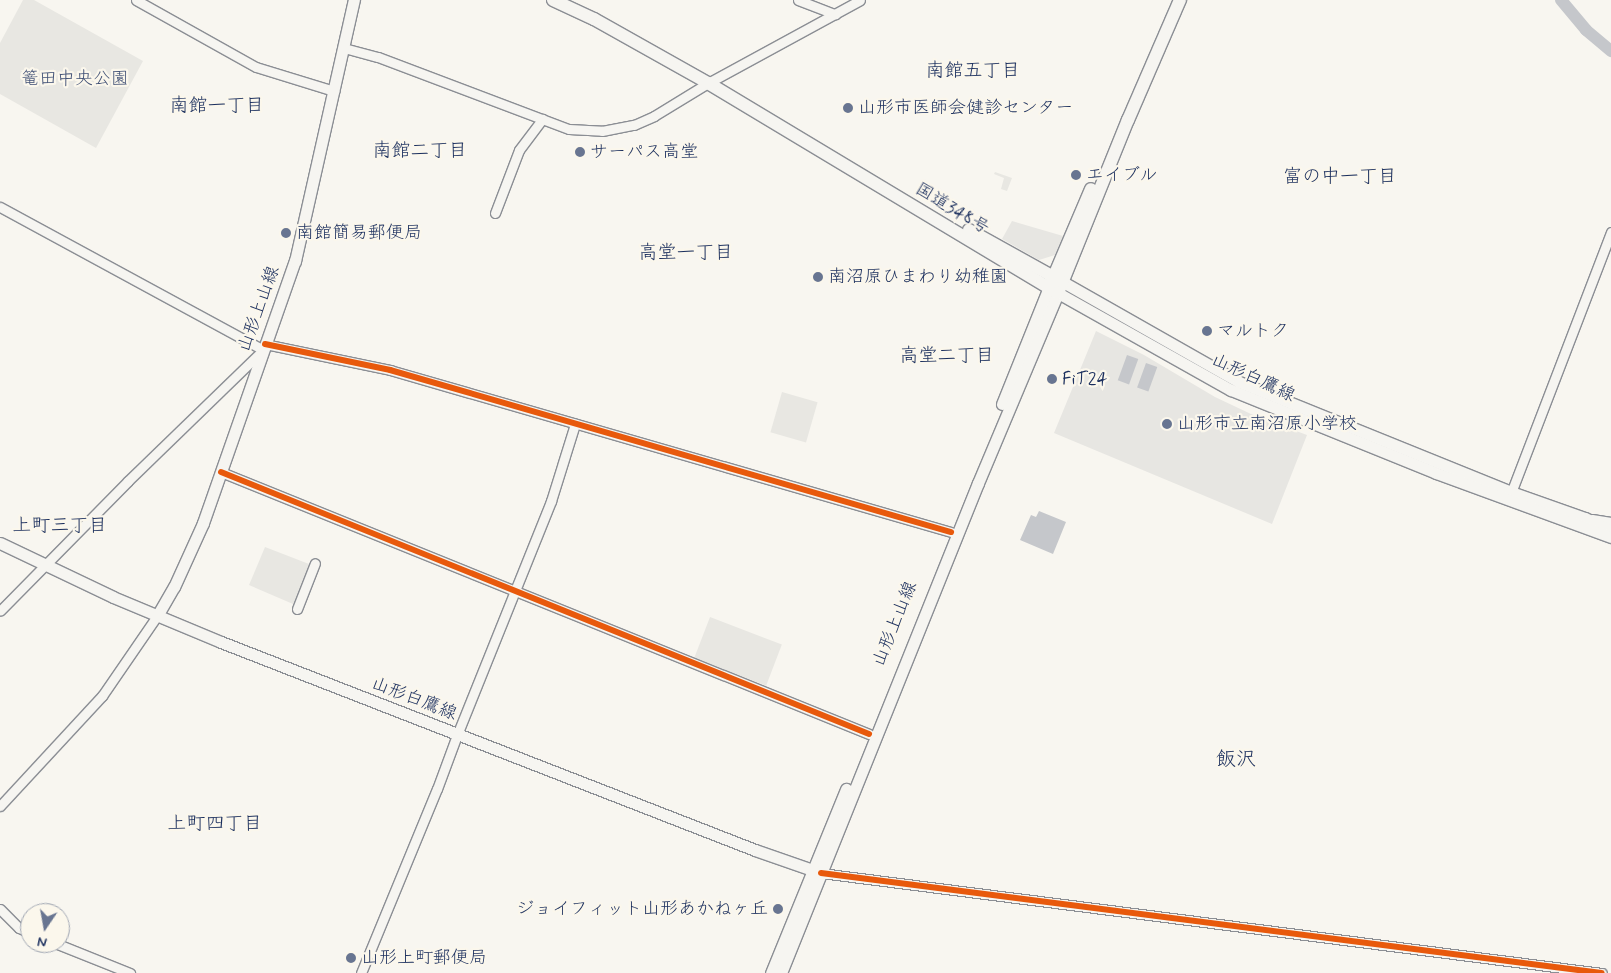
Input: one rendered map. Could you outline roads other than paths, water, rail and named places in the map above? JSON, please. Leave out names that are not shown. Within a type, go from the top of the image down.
[{"type":"highway","name":"国道348号","points":[[553,0],[594,19],[711,81]]},
{"type":"highway","name":"国道348号","points":[[566,0],[711,81],[1056,285]]},
{"type":"highway","points":[[1056,285],[1172,0]]},
{"type":"highway","points":[[1056,285],[1180,0]]},
{"type":"main road","name":"山形上山線","points":[[157,616],[174,587],[203,523],[295,261],[354,0]]},
{"type":"main road","name":"山形上山線","points":[[780,973],[816,872],[869,734],[951,532],[1056,285]]},
{"type":"main road","name":"山形上山線","points":[[772,973],[978,483],[1056,285]]},
{"type":"main road","name":"山形白鷹線","points":[[1056,285],[1231,390],[1510,496],[1611,537]]},
{"type":"main road","name":"山形白鷹線","points":[[1510,496],[1585,518],[1611,531]]},
{"type":"main road","name":"山形白鷹線","points":[[0,542],[157,616],[457,735],[816,872]]},
{"type":"street","points":[[136,0],[256,67],[334,91]]},
{"type":"street","points":[[798,0],[835,14]]},
{"type":"street","points":[[344,48],[378,57],[578,131],[617,129],[634,125],[654,116],[711,81],[860,0]]},
{"type":"street","points":[[495,213],[519,150],[542,119]]},
{"type":"street","points":[[0,207],[264,347],[390,370],[951,532]]},
{"type":"street","points":[[1510,496],[1611,232]]},
{"type":"street","points":[[0,611],[264,347]]},
{"type":"street","points":[[361,973],[437,789],[551,501],[575,424]]},
{"type":"street","points":[[221,472],[869,734]]},
{"type":"street","points":[[1585,518],[1611,522]]},
{"type":"street","points":[[297,609],[315,563]]},
{"type":"street","points":[[0,806],[102,696],[157,616]]},
{"type":"street","points":[[816,872],[1602,973]]},
{"type":"street","points":[[0,909],[20,928]]},
{"type":"street","points":[[70,949],[130,973]]},
{"type":"waterway","points":[[1561,0],[1586,30],[1611,51]]},
{"type":"place","name":"山形市医師会健診センター","points":[[848,108]]},
{"type":"place","name":"サーパス高堂","points":[[580,152]]},
{"type":"place","name":"エイブル","points":[[1076,175]]},
{"type":"place","name":"南館簡易郵便局","points":[[286,233]]},
{"type":"place","name":"南沼原ひまわり幼稚園","points":[[818,277]]},
{"type":"place","name":"マルトク","points":[[1207,331]]},
{"type":"place","name":"FiT24","points":[[1052,379]]},
{"type":"place","name":"山形市立南沼原小学校","points":[[1167,424]]},
{"type":"place","name":"ジョイフィット山形あかねヶ丘","points":[[778,909]]},
{"type":"place","name":"山形上町郵便局","points":[[351,958]]},
{"type":"district","name":"南館五丁目","points":[[973,71]]},
{"type":"district","name":"南館一丁目","points":[[217,106]]},
{"type":"district","name":"南館二丁目","points":[[420,151]]},
{"type":"district","name":"富の中一丁目","points":[[1340,177]]},
{"type":"district","name":"高堂一丁目","points":[[686,253]]},
{"type":"district","name":"高堂二丁目","points":[[947,356]]},
{"type":"district","name":"上町三丁目","points":[[60,526]]},
{"type":"district","name":"飯沢","points":[[1236,759]]},
{"type":"district","name":"上町四丁目","points":[[215,824]]},
{"type":"park label","name":"篭田中央公園","points":[[75,79]]}]
